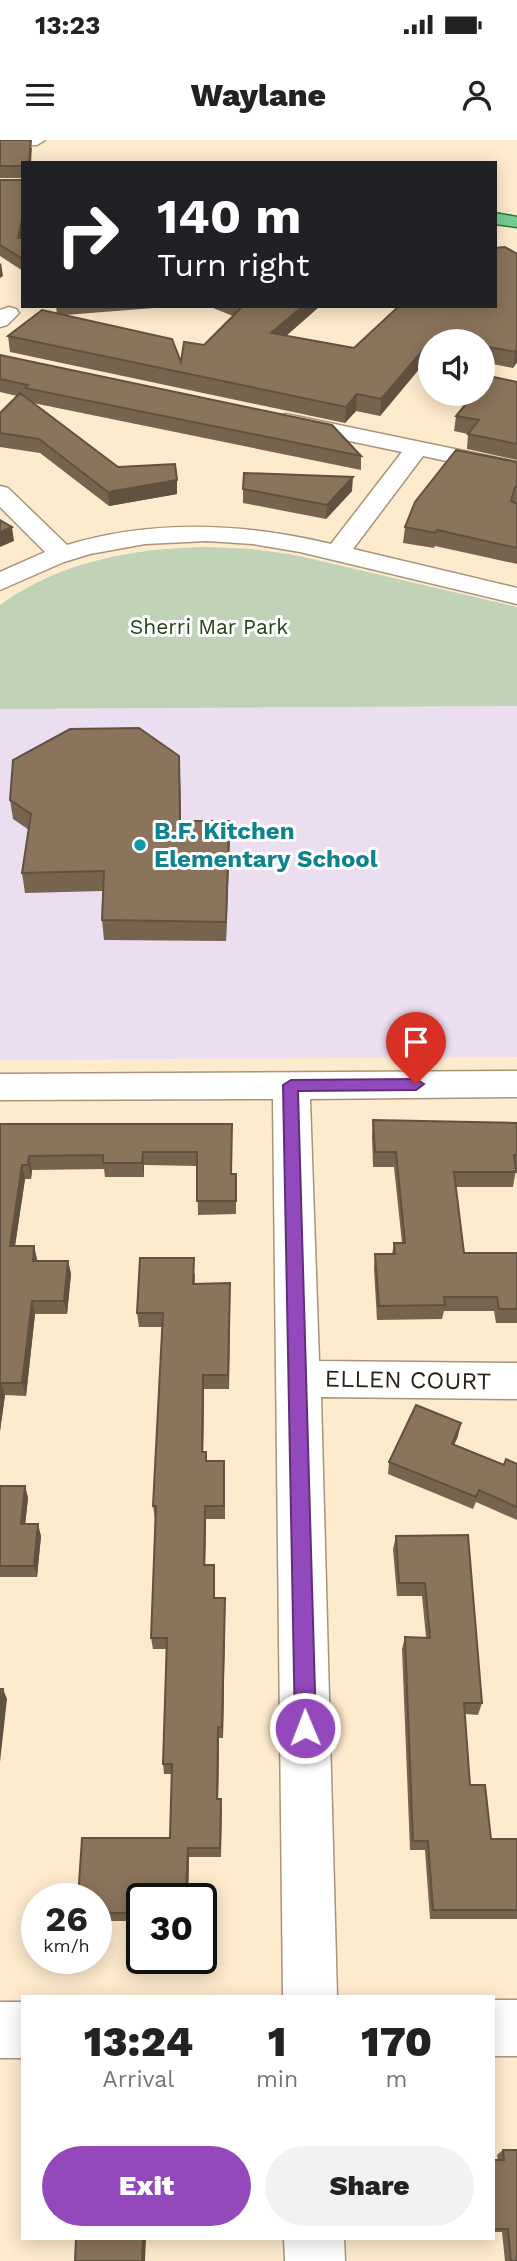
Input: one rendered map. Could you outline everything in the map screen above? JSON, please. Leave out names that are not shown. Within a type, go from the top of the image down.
[{"type":"main road","points":[[497,218],[517,222]]},
{"type":"street","points":[[0,141],[37,140]]},
{"type":"street","points":[[269,417],[517,469]]},
{"type":"street","points":[[337,553],[417,449]]},
{"type":"street","points":[[0,493],[61,554]]},
{"type":"street","points":[[0,582],[61,554],[112,543],[213,534],[279,541],[517,596]]},
{"type":"street","points":[[0,1087],[517,1084]]},
{"type":"street","points":[[291,1085],[310,1995]]},
{"type":"street","name":"ELLEN COURT","points":[[299,1379],[517,1381]]},
{"type":"street","points":[[495,2028],[517,2028]]},
{"type":"street","points":[[0,2030],[21,2030]]},
{"type":"street","points":[[314,2240],[315,2261]]},
{"type":"shaded area","points":[[517,706],[517,1057],[0,1060],[0,709]]},
{"type":"green space","name":"Sherri Mar Park","points":[[208,547],[295,555],[517,607],[517,706],[0,709],[0,605],[48,578],[99,560],[153,550]]},
{"type":"building","points":[[0,140],[31,140],[29,161],[21,161],[21,166],[0,166]]},
{"type":"building","points":[[0,180],[21,180],[21,224],[18,238],[21,238],[21,258],[0,245]]},
{"type":"building","points":[[505,247],[517,254],[515,352],[495,348],[495,329],[418,329],[418,356],[381,399],[357,394],[346,407],[8,336],[42,310],[172,339],[181,362],[184,342],[204,345],[241,308],[301,308],[271,333],[354,348],[397,308],[497,308],[497,248]]},
{"type":"building","points":[[0,355],[332,425],[361,456],[25,388],[28,385],[0,379]]},
{"type":"building","points":[[495,377],[517,382],[517,444],[468,434],[479,420],[456,416],[464,406],[495,406]]},
{"type":"building","points":[[20,393],[118,467],[175,464],[177,480],[108,492],[39,439],[0,433],[0,413]]},
{"type":"building","points":[[456,450],[517,462],[517,487],[511,501],[517,504],[517,548],[437,530],[435,533],[405,527],[415,502]]},
{"type":"building","points":[[244,473],[353,477],[327,505],[243,489]]},
{"type":"building","points":[[0,520],[12,527],[0,532]]},
{"type":"building","name":"B.F. Kitchen Elementary School","points":[[139,728],[179,756],[180,821],[229,821],[226,922],[102,920],[104,871],[22,873],[31,814],[10,800],[13,760],[70,729]]},
{"type":"building","points":[[373,1120],[517,1123],[517,1155],[514,1155],[516,1172],[454,1172],[464,1253],[517,1253],[517,1309],[499,1309],[497,1297],[444,1297],[445,1305],[379,1306],[375,1254],[395,1254],[394,1243],[405,1243],[396,1152],[375,1152]]},
{"type":"building","points":[[0,1124],[232,1124],[231,1174],[236,1174],[236,1201],[197,1201],[197,1152],[143,1152],[142,1163],[103,1163],[103,1155],[29,1156],[28,1165],[22,1165],[10,1246],[34,1246],[33,1261],[68,1261],[64,1301],[32,1301],[22,1383],[1,1383],[0,1393]]},
{"type":"building","points":[[140,1258],[194,1258],[193,1284],[230,1283],[228,1375],[203,1375],[202,1452],[206,1452],[206,1461],[224,1461],[224,1506],[205,1506],[204,1565],[214,1565],[214,1598],[225,1598],[222,1727],[218,1727],[217,1799],[221,1799],[220,1848],[188,1848],[186,1883],[126,1883],[126,1913],[112,1913],[112,1883],[79,1883],[82,1838],[170,1838],[172,1764],[163,1764],[167,1638],[151,1638],[156,1506],[153,1506],[163,1313],[137,1313]]},
{"type":"building","points":[[416,1405],[461,1423],[452,1444],[504,1465],[506,1459],[517,1464],[517,1507],[479,1490],[476,1497],[389,1462]]},
{"type":"building","points":[[0,1486],[25,1486],[21,1524],[38,1524],[34,1566],[0,1566]]},
{"type":"building","points":[[468,1535],[482,1703],[464,1703],[470,1785],[485,1785],[491,1839],[517,1839],[517,1910],[433,1910],[428,1841],[413,1841],[405,1637],[430,1638],[425,1583],[399,1583],[396,1536]]},
{"type":"building","points":[[0,1689],[3,1689],[0,1715]]},
{"type":"building","points":[[503,2150],[517,2150],[517,2261],[511,2261],[508,2229],[495,2229],[495,2160],[504,2160]]},
{"type":"building","points":[[76,2240],[143,2240],[142,2261],[75,2261]]},
{"type":"place","name":"B.F. Kitchen Elementary School","points":[[140,845]]},
{"type":"route","points":[[305,1728],[291,1085],[416,1084]]}]
